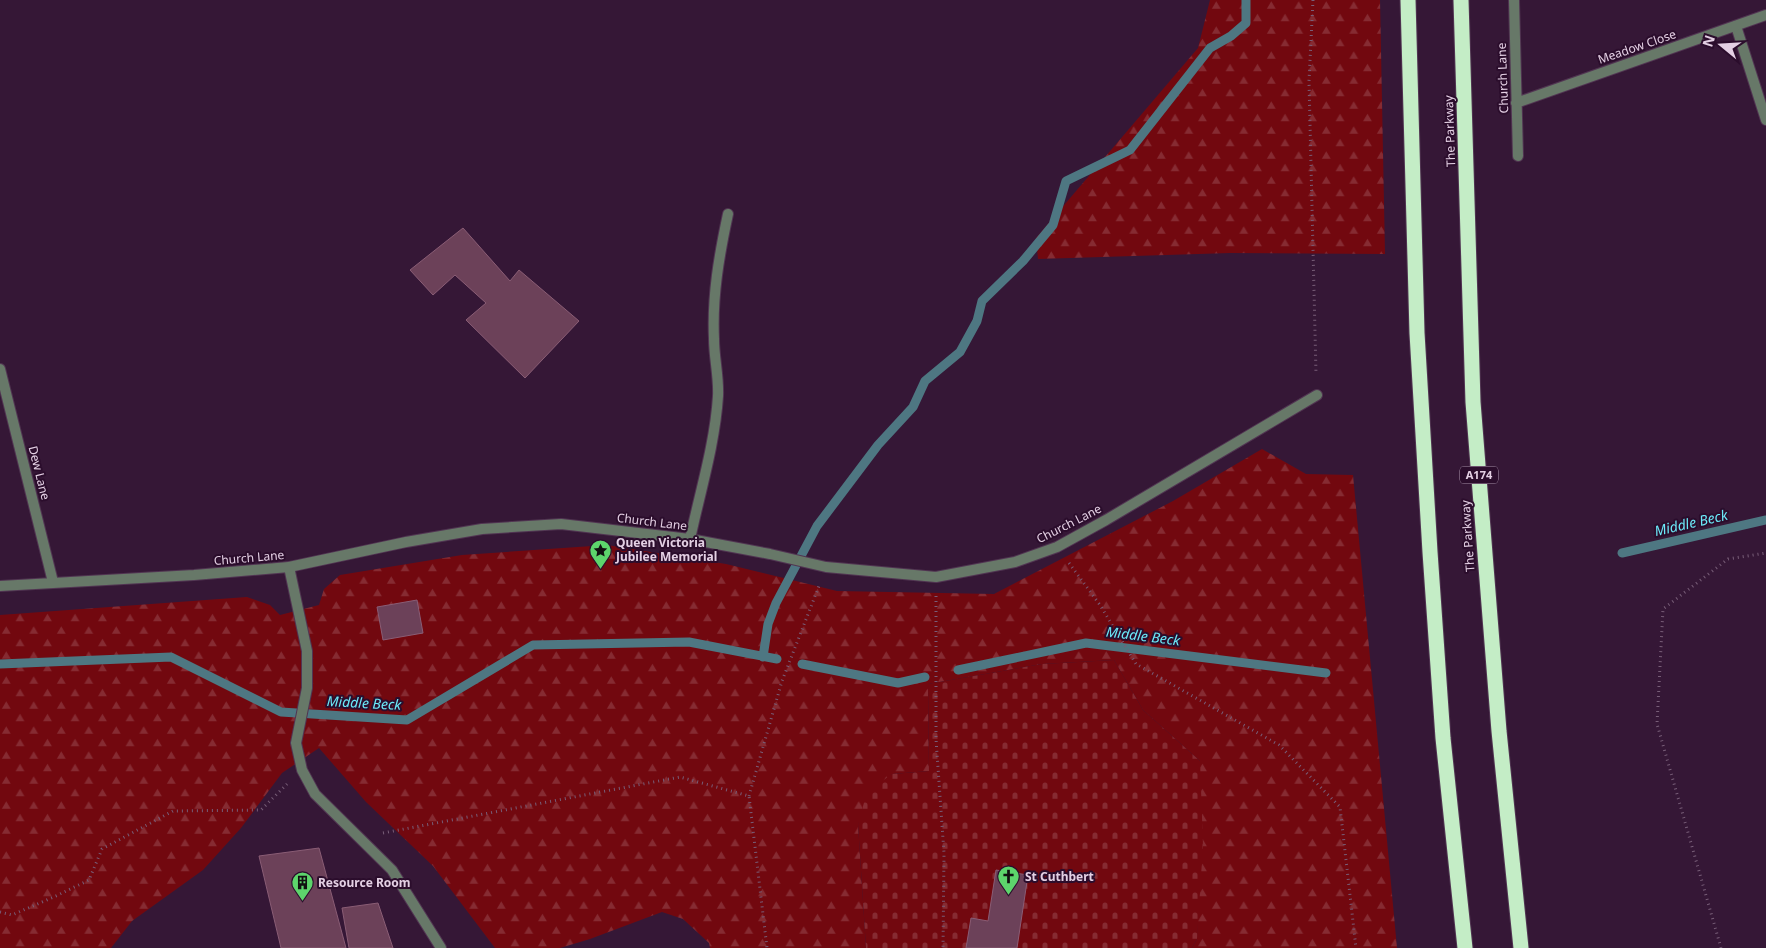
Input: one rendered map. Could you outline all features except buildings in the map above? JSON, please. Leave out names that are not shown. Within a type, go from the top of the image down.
[{"type":"highway","points":[[1408,0],[1417,333],[1430,552],[1443,738],[1465,948]]},
{"type":"highway","name":"The Parkway","points":[[1461,0],[1473,402],[1499,731],[1521,948]]},
{"type":"street","name":"Church Lane","points":[[1514,0],[1518,156]]},
{"type":"street","name":"Meadow Close","points":[[1516,103],[1766,15]]},
{"type":"street","points":[[1736,26],[1766,120]]},
{"type":"street","points":[[690,539],[710,452],[718,396],[718,370],[713,314],[718,264],[728,214]]},
{"type":"street","name":"Dew Lane","points":[[0,369],[53,582]]},
{"type":"street","name":"Church Lane","points":[[0,586],[194,575],[289,567],[406,542],[482,529],[561,524],[690,539],[826,567],[936,576],[1015,562],[1057,547],[1317,395]]},
{"type":"street","points":[[289,567],[307,651],[307,688],[296,742],[306,781],[314,794],[392,870],[441,948]]},
{"type":"path","points":[[1313,0],[1309,81],[1317,395]]},
{"type":"path","points":[[1057,547],[1100,605],[1136,664],[1279,745],[1340,807],[1356,948]]},
{"type":"path","points":[[1721,948],[1657,724],[1663,609],[1728,559],[1766,553]]},
{"type":"path","points":[[767,948],[749,796],[782,681],[826,567]]},
{"type":"path","points":[[936,576],[936,739],[944,853],[943,948]]},
{"type":"path","points":[[0,912],[12,915],[89,880],[102,849],[173,811],[261,810],[302,770]]},
{"type":"path","points":[[358,837],[680,777],[749,796]]},
{"type":"green space","points":[[1210,0],[1380,0],[1385,254],[1230,253],[1038,259],[1036,238],[1198,48]]},
{"type":"green space","points":[[1262,449],[1306,474],[1353,475],[1397,948],[1192,948],[1197,939],[1200,761],[1143,710],[1114,660],[1042,664],[928,684],[929,771],[892,774],[858,824],[866,948],[710,948],[709,943],[683,919],[662,912],[560,948],[495,948],[433,866],[366,802],[319,748],[282,773],[241,828],[203,870],[132,921],[111,948],[0,948],[0,615],[247,597],[270,605],[280,615],[319,605],[324,589],[340,575],[462,555],[607,545],[726,564],[837,591],[994,594],[1173,501]]},
{"type":"green space","points":[[1114,660],[1143,710],[1200,761],[1203,845],[1197,939],[1192,948],[866,948],[858,824],[867,792],[892,774],[929,771],[928,684],[1042,664]]},
{"type":"waterway","points":[[763,657],[768,624],[776,603],[817,526],[878,445],[913,407],[925,381],[960,352],[977,321],[982,301],[1023,261],[1053,225],[1066,181],[1130,150],[1210,48],[1231,36],[1246,23],[1246,0]]},
{"type":"waterway","name":"Middle Beck","points":[[1622,553],[1766,520]]},
{"type":"waterway","name":"Middle Beck","points":[[0,664],[171,657],[281,712],[407,720],[533,645],[689,642],[777,659]]},
{"type":"waterway","name":"Middle Beck","points":[[958,670],[1086,643],[1326,673]]},
{"type":"waterway","name":"Middle Beck","points":[[802,664],[898,683],[925,677]]},
{"type":"place","name":"Queen Victoria Jubilee Memorial","points":[[600,569]]},
{"type":"place","name":"St Cuthbert","points":[[1009,896]]},
{"type":"place","name":"Resource Room","points":[[302,902]]}]
